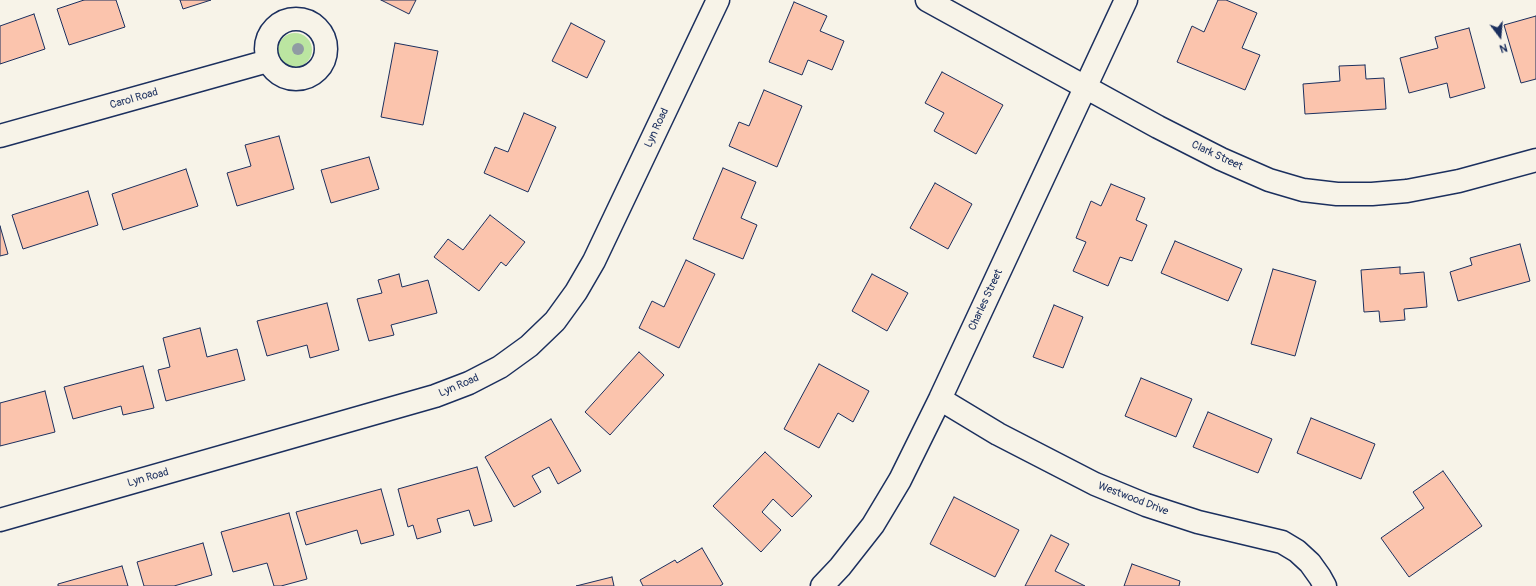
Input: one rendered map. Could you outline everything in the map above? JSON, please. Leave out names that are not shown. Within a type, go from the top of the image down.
[{"type":"street","name":"Lyn Road","points":[[0,520],[435,396],[469,383],[512,359],[529,346],[555,321],[580,286],[594,261],[718,0]]},
{"type":"street","name":"Clark Street","points":[[927,0],[1221,159],[1269,180],[1303,190],[1337,194],[1372,194],[1407,191],[1459,181],[1536,160]]},
{"type":"street","name":"Charles Street","points":[[822,586],[840,568],[872,525],[900,480],[940,400],[1126,0]]},
{"type":"street","name":"Carol Road","points":[[0,136],[268,61]]},
{"type":"street","name":"Westwood Drive","points":[[940,400],[998,434],[1095,484],[1146,506],[1198,522],[1282,542],[1297,551],[1310,563],[1325,586]]},
{"type":"green space","points":[[295,33],[307,38],[312,50],[307,62],[295,67],[283,62],[278,50],[283,38]]},
{"type":"building","points":[[84,0],[116,0],[125,27],[69,45],[57,9]]},
{"type":"building","points":[[180,0],[211,0],[183,9]]},
{"type":"building","points":[[381,0],[416,0],[409,14]]},
{"type":"building","points":[[1218,0],[1226,0],[1257,13],[1242,48],[1260,55],[1245,90],[1177,62],[1192,26],[1204,32]]},
{"type":"building","points":[[794,2],[827,16],[820,31],[844,41],[832,70],[808,60],[802,75],[769,62]]},
{"type":"building","points":[[34,14],[45,49],[0,64],[0,26]]},
{"type":"building","points":[[1536,16],[1536,79],[1521,83],[1504,25]]},
{"type":"building","points":[[571,23],[605,41],[587,78],[552,61]]},
{"type":"building","points":[[1469,28],[1485,88],[1450,98],[1447,83],[1409,93],[1400,58],[1438,48],[1435,37]]},
{"type":"building","points":[[395,43],[438,51],[423,125],[381,117]]},
{"type":"building","points":[[1365,65],[1366,79],[1384,78],[1386,109],[1305,114],[1303,84],[1340,81],[1339,66]]},
{"type":"building","points":[[942,72],[1003,105],[976,154],[934,131],[944,113],[925,103]]},
{"type":"building","points":[[764,90],[802,106],[777,167],[729,146],[739,122],[749,126]]},
{"type":"building","points":[[524,113],[556,127],[528,192],[484,173],[495,147],[508,152]]},
{"type":"building","points":[[279,136],[294,189],[237,206],[227,173],[251,166],[245,145]]},
{"type":"building","points":[[369,157],[379,189],[331,203],[321,170]]},
{"type":"building","points":[[723,168],[756,182],[741,218],[757,225],[743,259],[693,239]]},
{"type":"building","points":[[186,169],[198,206],[123,230],[112,194]]},
{"type":"building","points":[[935,183],[972,204],[948,249],[910,228]]},
{"type":"building","points":[[1111,184],[1145,198],[1136,220],[1147,225],[1132,261],[1120,257],[1108,286],[1073,271],[1086,242],[1076,238],[1091,201],[1101,206]]},
{"type":"building","points":[[88,191],[98,225],[23,249],[12,215]]},
{"type":"building","points":[[490,215],[525,242],[506,266],[501,262],[479,291],[434,257],[448,239],[463,250]]},
{"type":"building","points":[[0,226],[8,254],[0,256]]},
{"type":"building","points":[[1175,241],[1242,269],[1228,301],[1161,273]]},
{"type":"building","points":[[1520,244],[1530,281],[1458,301],[1450,272],[1472,265],[1470,258]]},
{"type":"building","points":[[686,260],[715,274],[679,348],[639,328],[652,301],[664,307]]},
{"type":"building","points":[[1400,267],[1400,274],[1424,272],[1427,307],[1404,309],[1405,320],[1380,322],[1379,311],[1364,312],[1361,270]]},
{"type":"building","points":[[1273,269],[1316,281],[1295,356],[1251,344]]},
{"type":"building","points":[[399,274],[402,287],[428,280],[437,313],[391,325],[394,335],[369,341],[357,299],[382,293],[378,280]]},
{"type":"building","points":[[872,274],[908,293],[887,331],[852,311]]},
{"type":"building","points":[[327,303],[339,350],[310,358],[307,345],[267,356],[257,321]]},
{"type":"building","points":[[1054,305],[1083,317],[1063,368],[1033,357]]},
{"type":"building","points":[[200,328],[207,357],[237,349],[245,380],[166,401],[158,370],[170,367],[163,338]]},
{"type":"building","points":[[639,352],[664,375],[610,435],[585,412]]},
{"type":"building","points":[[819,364],[869,391],[853,422],[838,413],[819,448],[784,429]]},
{"type":"building","points":[[143,366],[154,408],[123,415],[121,406],[73,419],[64,387]]},
{"type":"building","points":[[1141,378],[1192,399],[1176,437],[1125,416]]},
{"type":"building","points":[[45,391],[55,432],[0,446],[0,403]]},
{"type":"building","points":[[1208,412],[1272,439],[1258,473],[1193,447]]},
{"type":"building","points":[[1311,418],[1375,444],[1361,479],[1297,453]]},
{"type":"building","points":[[551,419],[581,471],[558,484],[549,467],[532,476],[541,492],[514,507],[485,457]]},
{"type":"building","points":[[765,452],[812,496],[792,517],[773,499],[762,512],[781,530],[761,552],[713,506]]},
{"type":"building","points":[[477,467],[492,521],[474,526],[469,510],[437,519],[441,532],[417,539],[413,525],[408,527],[398,489]]},
{"type":"building","points":[[1443,471],[1482,526],[1409,577],[1381,538],[1424,508],[1413,492]]},
{"type":"building","points":[[381,489],[394,535],[361,544],[357,530],[306,545],[296,512]]},
{"type":"building","points":[[954,497],[1019,530],[995,577],[930,544]]},
{"type":"building","points":[[289,513],[307,579],[281,586],[274,586],[267,563],[233,572],[221,532]]},
{"type":"building","points":[[1051,535],[1069,544],[1055,571],[1085,586],[1025,586]]},
{"type":"building","points":[[203,543],[212,575],[174,586],[144,586],[137,562]]},
{"type":"building","points":[[702,548],[723,584],[720,586],[643,586],[640,580],[675,560],[677,563]]},
{"type":"building","points":[[1132,564],[1180,581],[1179,586],[1124,586]]},
{"type":"building","points":[[122,566],[128,586],[58,586],[58,584]]},
{"type":"building","points":[[612,577],[614,586],[576,586]]}]
